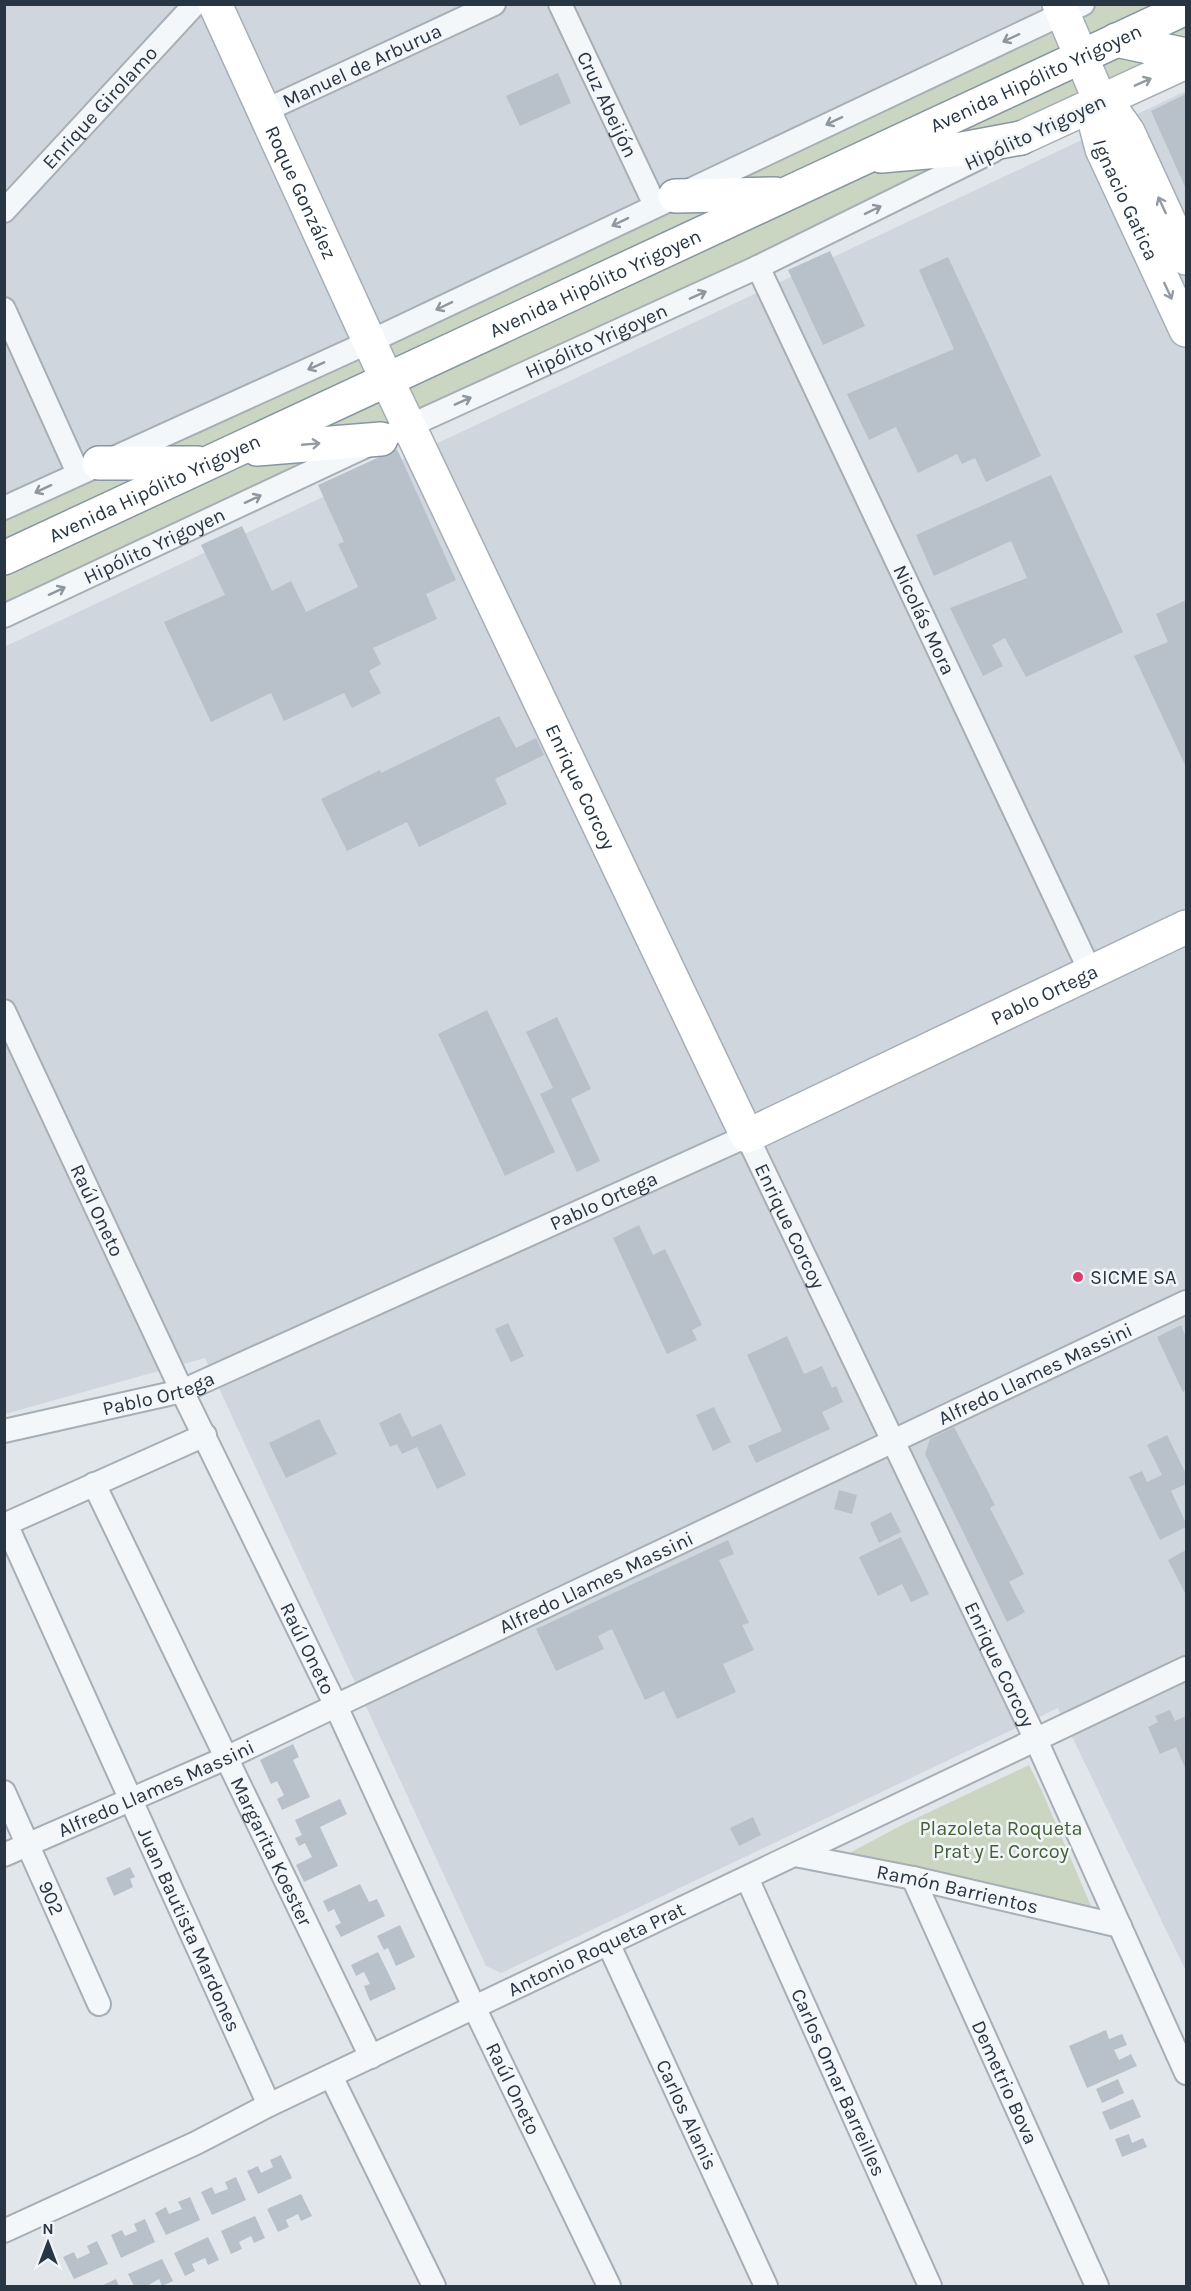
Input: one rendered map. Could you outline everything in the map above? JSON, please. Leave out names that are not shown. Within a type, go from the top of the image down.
[{"type":"main road","name":"Roque González","points":[[215,4],[387,380]]},
{"type":"main road","points":[[1069,7],[1082,56],[1100,101]]},
{"type":"main road","name":"Avenida Hipólito Yrigoyen","points":[[4,558],[1186,8]]},
{"type":"main road","points":[[1116,40],[1186,55]]},
{"type":"main road","name":"Hipólito Yrigoyen","points":[[1021,138],[1186,62]]},
{"type":"main road","name":"Ignacio Gatica","points":[[1100,101],[1116,116],[1128,132],[1186,258]]},
{"type":"main road","name":"Ignacio Gatica","points":[[1100,101],[1096,126],[1102,149],[1186,330]]},
{"type":"main road","points":[[864,157],[952,150],[1021,138]]},
{"type":"main road","points":[[665,200],[786,194]]},
{"type":"main road","name":"Enrique Corcoy","points":[[387,380],[395,432],[747,1136]]},
{"type":"main road","points":[[89,468],[219,457],[395,432]]},
{"type":"main road","name":"Pablo Ortega","points":[[747,1136],[1186,927]]},
{"type":"street","name":"Enrique Girolamo","points":[[4,210],[195,4]]},
{"type":"street","name":"Manuel de Arburua","points":[[264,111],[494,4]]},
{"type":"street","name":"Cruz Abeijón","points":[[560,4],[665,200]]},
{"type":"street","points":[[4,508],[369,342],[1069,7]]},
{"type":"street","name":"Hipólito Yrigoyen","points":[[4,616],[395,432],[758,267],[1021,138]]},
{"type":"street","name":"Nicolás Mora","points":[[758,267],[1091,972]]},
{"type":"street","points":[[4,309],[89,468]]},
{"type":"street","name":"Raúl Oneto","points":[[4,1011],[182,1391],[335,1704],[474,2007],[609,2286]]},
{"type":"street","name":"Pablo Ortega","points":[[4,1431],[182,1391],[747,1136]]},
{"type":"street","name":"Enrique Corcoy","points":[[747,1136],[1036,1740],[1120,1926],[1180,2041],[1186,2073]]},
{"type":"street","name":"Alfredo Llames Massini","points":[[4,1855],[226,1758],[335,1704],[1186,1302]]},
{"type":"street","points":[[94,1484],[205,1435]]},
{"type":"street","name":"Juan Bautista Mardones","points":[[94,1484],[6,1524],[269,2105]]},
{"type":"street","name":"Margarita Koester","points":[[94,1484],[371,2057]]},
{"type":"street","name":"Antonio Roqueta Prat","points":[[4,2231],[196,2143],[269,2105],[1186,1668]]},
{"type":"street","name":"902","points":[[4,1792],[99,2004]]},
{"type":"street","name":"Ramón Barrientos","points":[[795,1855],[913,1878],[1120,1926]]},
{"type":"street","name":"Carlos Omar Barreilles","points":[[747,1878],[930,2286]]},
{"type":"street","name":"Demetrio Bova","points":[[913,1878],[1097,2286]]},
{"type":"street","name":"Carlos Alanis","points":[[609,1943],[766,2286]]},
{"type":"street","points":[[331,2076],[434,2286]]},
{"type":"shaded area","points":[[4,5],[1051,5],[5,503]]},
{"type":"shaded area","points":[[1186,91],[1186,1971],[1058,1708],[501,1973],[486,1966],[205,1358],[5,1414],[4,647]]},
{"type":"green space","points":[[1083,5],[1186,5],[1186,62],[5,616],[5,508]]},
{"type":"green space","name":"Plazoleta Roqueta Prat y E. Corcoy","points":[[1029,1765],[1097,1920],[840,1858],[904,1824]]},
{"type":"building","points":[[558,73],[571,103],[520,126],[506,96]]},
{"type":"building","points":[[1186,94],[1186,189],[1151,111]]},
{"type":"building","points":[[830,251],[865,326],[823,345],[788,270]]},
{"type":"building","points":[[948,257],[1041,456],[986,482],[975,458],[962,464],[957,454],[918,473],[896,427],[869,440],[847,394],[954,349],[919,270]]},
{"type":"building","points":[[397,449],[456,580],[426,594],[437,619],[373,648],[381,664],[369,671],[381,693],[352,708],[344,693],[284,721],[271,693],[211,722],[164,622],[225,595],[201,545],[242,526],[272,591],[291,581],[306,612],[358,587],[338,544],[344,542],[318,485]]},
{"type":"building","points":[[1051,475],[1123,632],[1026,677],[1005,638],[992,645],[1003,666],[983,676],[950,608],[1027,578],[1011,541],[934,576],[916,535]]},
{"type":"building","points":[[1186,600],[1186,767],[1134,656],[1168,642],[1156,614]]},
{"type":"building","points":[[499,716],[516,748],[536,738],[544,755],[495,779],[507,804],[419,847],[407,822],[347,851],[321,799]]},
{"type":"building","points":[[487,1010],[555,1152],[505,1176],[438,1034]]},
{"type":"building","points":[[557,1017],[591,1089],[571,1099],[600,1161],[577,1172],[540,1094],[553,1088],[526,1032]]},
{"type":"building","points":[[639,1225],[653,1255],[665,1249],[702,1325],[692,1330],[697,1340],[667,1354],[613,1238]]},
{"type":"building","points":[[508,1323],[524,1356],[511,1362],[495,1329]]},
{"type":"building","points":[[1181,1325],[1186,1338],[1186,1390],[1183,1392],[1157,1337]]},
{"type":"building","points":[[787,1336],[804,1374],[822,1366],[832,1388],[836,1386],[843,1402],[822,1412],[830,1429],[756,1463],[748,1446],[782,1431],[747,1355]]},
{"type":"building","points":[[714,1407],[731,1442],[713,1451],[696,1415]]},
{"type":"building","points":[[400,1413],[412,1437],[441,1424],[466,1475],[437,1489],[417,1447],[402,1454],[397,1444],[390,1447],[379,1423]]},
{"type":"building","points":[[319,1419],[337,1454],[286,1478],[269,1443]]},
{"type":"building","points":[[954,1427],[995,1505],[990,1508],[1024,1574],[1009,1582],[1025,1612],[1007,1622],[925,1454],[930,1439]]},
{"type":"building","points":[[1167,1435],[1186,1474],[1186,1484],[1171,1491],[1186,1527],[1160,1540],[1129,1477],[1142,1471],[1147,1482],[1162,1475],[1147,1445]]},
{"type":"building","points":[[839,1490],[857,1495],[852,1514],[834,1509]]},
{"type":"building","points":[[891,1512],[901,1532],[879,1543],[870,1523]]},
{"type":"building","points":[[901,1537],[929,1594],[911,1602],[902,1584],[878,1596],[859,1557]]},
{"type":"building","points":[[728,1540],[734,1554],[719,1560],[749,1623],[742,1625],[754,1650],[723,1664],[736,1692],[677,1719],[664,1691],[645,1700],[612,1629],[598,1636],[604,1649],[556,1671],[536,1629]]},
{"type":"building","points":[[1186,1550],[1186,1595],[1168,1560]]},
{"type":"building","points":[[1170,1710],[1175,1721],[1186,1716],[1186,1770],[1176,1747],[1160,1754],[1148,1727],[1158,1722],[1155,1716]]},
{"type":"building","points":[[293,1744],[299,1757],[293,1760],[310,1797],[282,1810],[277,1799],[284,1795],[277,1781],[271,1784],[260,1760]]},
{"type":"building","points":[[340,1799],[347,1814],[320,1827],[338,1866],[304,1882],[296,1865],[312,1857],[305,1843],[299,1846],[295,1838],[302,1835],[295,1820]]},
{"type":"building","points":[[753,1817],[761,1835],[739,1846],[730,1828]]},
{"type":"building","points":[[130,1867],[135,1877],[130,1879],[133,1887],[114,1896],[106,1878]]},
{"type":"building","points":[[360,1884],[369,1902],[377,1899],[385,1916],[341,1937],[335,1926],[341,1923],[334,1909],[328,1912],[323,1901]]},
{"type":"building","points":[[400,1925],[415,1957],[396,1966],[388,1948],[384,1950],[377,1936]]},
{"type":"building","points":[[378,1952],[396,1989],[370,2001],[364,1986],[370,1984],[364,1972],[356,1976],[351,1965]]},
{"type":"building","points":[[1106,2030],[1109,2039],[1122,2034],[1127,2045],[1114,2050],[1119,2060],[1131,2054],[1137,2066],[1087,2088],[1069,2046]]},
{"type":"building","points":[[1118,2079],[1124,2093],[1102,2103],[1096,2089]]},
{"type":"building","points":[[1133,2099],[1141,2117],[1110,2130],[1102,2112]]},
{"type":"building","points":[[1129,2134],[1132,2143],[1143,2138],[1147,2147],[1122,2157],[1115,2139]]},
{"type":"building","points":[[281,2155],[292,2178],[258,2194],[247,2171],[258,2166],[261,2173],[273,2167],[270,2160]]},
{"type":"building","points":[[236,2177],[246,2200],[212,2215],[201,2192],[212,2187],[215,2194],[228,2189],[225,2182]]},
{"type":"building","points":[[301,2194],[312,2216],[301,2221],[298,2214],[286,2220],[289,2227],[278,2232],[267,2209]]},
{"type":"building","points":[[190,2197],[200,2220],[166,2235],[155,2213],[166,2207],[169,2214],[182,2209],[178,2202]]},
{"type":"building","points":[[255,2216],[265,2238],[254,2243],[251,2236],[239,2242],[242,2249],[231,2254],[221,2231]]},
{"type":"building","points":[[145,2219],[155,2242],[121,2258],[111,2235],[122,2230],[125,2236],[137,2231],[134,2224]]},
{"type":"building","points":[[208,2237],[219,2260],[208,2265],[205,2258],[192,2264],[195,2271],[185,2276],[174,2253]]},
{"type":"building","points":[[97,2241],[108,2264],[74,2279],[63,2257],[74,2252],[77,2259],[90,2253],[87,2246]]},
{"type":"building","points":[[162,2259],[173,2281],[162,2286],[159,2279],[147,2286],[134,2286],[128,2274]]},
{"type":"building","points":[[116,2279],[119,2286],[101,2286]]},
{"type":"place","name":"SICME SA","points":[[1078,1277]]}]
